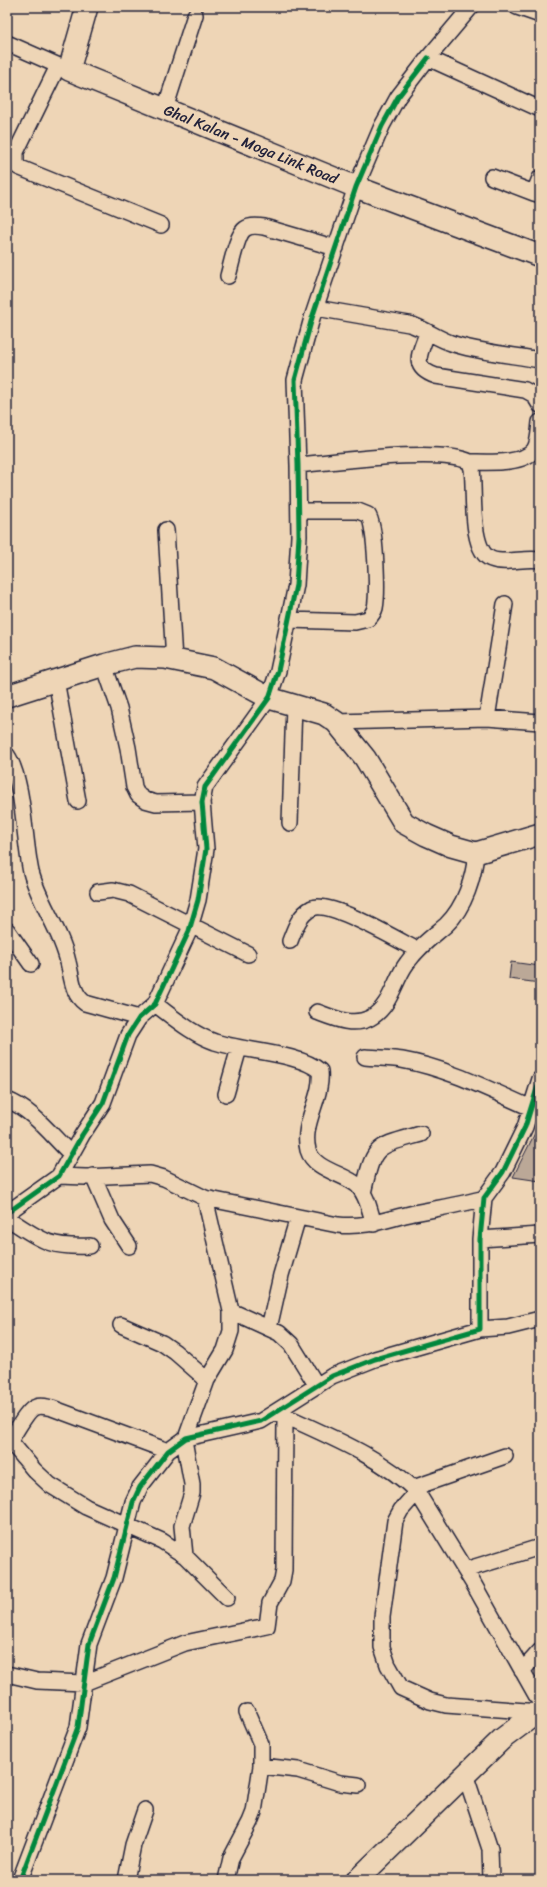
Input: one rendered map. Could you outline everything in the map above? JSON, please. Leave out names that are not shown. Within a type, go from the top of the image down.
[{"type":"street","points":[[87,7],[63,68],[16,152],[16,162],[18,167],[161,225]]},
{"type":"street","points":[[7,1213],[59,1176],[103,1103],[128,1035],[139,1018],[155,1004],[191,925],[198,900],[206,849],[202,802],[205,787],[269,698],[278,671],[289,620],[296,585],[299,511],[295,380],[316,308],[356,187],[382,126],[398,97],[428,58],[471,7]]},
{"type":"street","points":[[517,7],[540,15]]},
{"type":"street","points":[[165,109],[195,15]]},
{"type":"street","points":[[7,42],[63,68]]},
{"type":"street","points":[[428,58],[540,109]]},
{"type":"street","name":"Ghal Kalan - Moga Link Road","points":[[63,68],[356,187],[540,256]]},
{"type":"street","points":[[492,176],[537,194],[540,178]]},
{"type":"street","points":[[228,276],[240,235],[245,229],[253,226],[264,227],[336,248]]},
{"type":"street","points":[[316,308],[419,327],[427,333],[453,344],[540,360]]},
{"type":"street","points":[[427,333],[418,360],[420,367],[425,372],[436,376],[525,390],[534,395],[540,405]]},
{"type":"street","points":[[298,465],[440,455],[455,457],[470,462],[512,461],[525,457],[534,450],[540,422]]},
{"type":"street","points":[[470,462],[473,477],[475,530],[479,546],[483,553],[490,559],[540,560]]},
{"type":"street","points":[[289,620],[355,622],[368,619],[375,608],[376,560],[373,525],[368,515],[358,511],[299,511]]},
{"type":"street","points":[[166,530],[174,660]]},
{"type":"street","points":[[488,718],[505,604]]},
{"type":"street","points":[[7,696],[104,665],[135,657],[174,660],[214,668],[269,698],[324,714],[336,722],[365,758],[404,823],[451,846],[476,852],[540,834]]},
{"type":"street","points":[[104,665],[119,708],[128,748],[134,787],[138,795],[145,800],[156,803],[202,802]]},
{"type":"street","points":[[56,680],[78,801]]},
{"type":"street","points":[[290,823],[294,705]]},
{"type":"street","points":[[336,722],[488,718],[540,722]]},
{"type":"street","points":[[7,755],[16,780],[32,873],[61,939],[68,960],[74,991],[78,999],[90,1005],[139,1018]]},
{"type":"street","points":[[317,1012],[348,1021],[369,1018],[384,1006],[406,964],[417,950],[448,924],[458,909],[468,889],[474,870],[476,852]]},
{"type":"street","points":[[98,892],[113,890],[125,892],[248,954]]},
{"type":"street","points":[[290,941],[298,922],[304,914],[314,908],[327,907],[417,950]]},
{"type":"street","points":[[7,930],[31,964]]},
{"type":"street","points":[[155,1004],[200,1036],[239,1048],[292,1057],[308,1062],[320,1071],[319,1090],[307,1129],[308,1150],[320,1164],[357,1185],[363,1193],[374,1224]]},
{"type":"street","points":[[226,1094],[239,1048]]},
{"type":"street","points":[[365,1057],[400,1060],[426,1066],[474,1083],[534,1113]]},
{"type":"street","points":[[480,1329],[480,1239],[484,1198],[503,1172],[525,1127],[534,1113],[540,1079]]},
{"type":"street","points":[[7,1100],[16,1103],[25,1110],[71,1154]]},
{"type":"street","points":[[363,1193],[369,1166],[374,1154],[380,1148],[390,1143],[421,1134]]},
{"type":"street","points":[[59,1176],[150,1174],[164,1178],[205,1198],[354,1227],[374,1224],[414,1213],[454,1206],[484,1198]]},
{"type":"street","points":[[93,1176],[112,1220],[129,1246]]},
{"type":"street","points":[[185,1556],[182,1526],[192,1493],[192,1484],[185,1439],[207,1380],[225,1350],[231,1331],[232,1311],[205,1198]]},
{"type":"street","points":[[269,1328],[281,1275],[298,1217]]},
{"type":"street","points":[[7,1218],[40,1240],[57,1246],[90,1246]]},
{"type":"street","points":[[480,1239],[540,1235]]},
{"type":"street","points":[[232,1311],[279,1333],[300,1355],[317,1386]]},
{"type":"street","points":[[20,1880],[78,1727],[89,1644],[114,1578],[126,1526],[140,1487],[168,1451],[185,1439],[261,1421],[281,1414],[332,1376],[375,1359],[480,1329],[508,1327],[540,1319]]},
{"type":"street","points":[[120,1325],[162,1343],[175,1352],[207,1380]]},
{"type":"street","points":[[168,1451],[43,1406],[30,1410],[9,1443],[50,1485],[86,1507],[162,1541],[185,1556],[227,1598]]},
{"type":"street","points":[[281,1414],[358,1452],[406,1481],[415,1490],[465,1570],[540,1702]]},
{"type":"street","points":[[7,1674],[37,1681],[84,1683],[185,1643],[267,1626],[270,1603],[282,1581],[284,1570],[281,1414]]},
{"type":"street","points":[[505,1456],[415,1490],[401,1510],[395,1521],[382,1617],[382,1647],[395,1679],[401,1688],[446,1705],[540,1713]]},
{"type":"street","points":[[465,1570],[540,1547]]},
{"type":"street","points":[[522,1671],[540,1651]]},
{"type":"street","points":[[226,1880],[231,1858],[254,1812],[261,1766],[261,1744],[247,1712]]},
{"type":"street","points":[[356,1880],[465,1774],[520,1725],[540,1713]]},
{"type":"street","points":[[261,1766],[298,1770],[340,1784],[358,1785]]},
{"type":"street","points":[[465,1774],[490,1849],[491,1880]]},
{"type":"street","points":[[126,1880],[133,1845],[145,1810]]},
{"type":"building","points":[[511,962],[540,966],[540,983],[509,979]]},
{"type":"building","points":[[537,1129],[540,1129],[540,1181],[513,1177]]},
{"type":"cycle path","points":[[7,1213],[59,1176],[82,1135],[103,1103],[128,1035],[139,1018],[155,1004],[189,931],[198,900],[206,849],[202,802],[205,787],[269,698],[278,671],[296,585],[299,536],[295,380],[312,318],[356,187],[382,126],[398,97],[428,58]]},
{"type":"cycle path","points":[[20,1880],[78,1727],[89,1644],[114,1578],[133,1502],[140,1487],[168,1451],[186,1438],[261,1421],[332,1376],[375,1359],[480,1329],[480,1239],[484,1198],[503,1172],[525,1127],[540,1079]]}]
